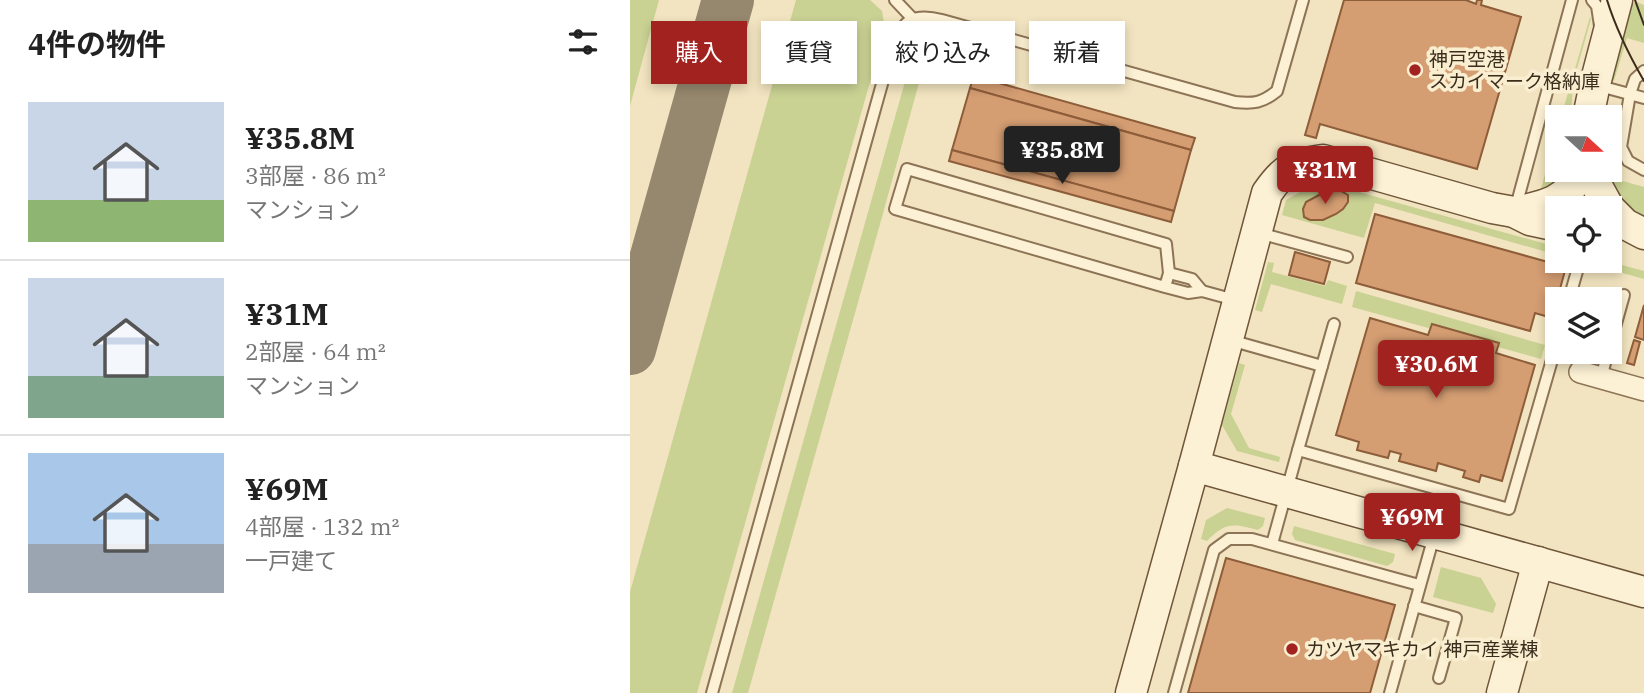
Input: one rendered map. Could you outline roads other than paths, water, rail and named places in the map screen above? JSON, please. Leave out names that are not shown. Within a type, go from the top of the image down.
[{"type":"street","points":[[1591,105],[1617,0]]},
{"type":"street","points":[[1131,693],[1267,193],[1280,174],[1298,164],[1322,160],[1514,212],[1545,223]]},
{"type":"street","points":[[1514,212],[1532,209],[1562,198],[1575,182]]},
{"type":"street","points":[[1622,222],[1644,234]]},
{"type":"street","points":[[1622,242],[1644,248]]},
{"type":"street","points":[[1591,375],[1644,390]]},
{"type":"street","points":[[1194,466],[1644,592]]},
{"type":"street","points":[[1502,693],[1538,562]]},
{"type":"lane","points":[[895,0],[913,19]]},
{"type":"lane","points":[[712,693],[892,48],[903,26],[913,19],[927,16],[1235,102],[1250,103],[1266,99],[1277,91],[1303,0]]},
{"type":"lane","points":[[1514,212],[1572,0]]},
{"type":"lane","points":[[1592,0],[1598,12],[1598,70],[1630,94],[1644,98]]},
{"type":"lane","points":[[1644,71],[1635,79],[1630,94],[1621,147],[1628,161],[1644,170]]},
{"type":"lane","points":[[1166,286],[1169,273],[1166,244],[907,169],[895,209],[1188,293],[1202,290],[1238,300]]},
{"type":"lane","points":[[1256,232],[1347,257]]},
{"type":"lane","points":[[1169,273],[1192,279],[1202,290]]},
{"type":"lane","points":[[1622,302],[1624,295]]},
{"type":"lane","points":[[1272,544],[1334,324]]},
{"type":"lane","points":[[1228,340],[1322,366]]},
{"type":"lane","points":[[1298,450],[1510,509],[1551,364]]},
{"type":"lane","points":[[1591,375],[1599,364]]},
{"type":"lane","points":[[1390,693],[1435,533]]},
{"type":"lane","points":[[1174,693],[1213,550],[1229,539],[1252,539],[1419,585]]},
{"type":"lane","points":[[1414,606],[1456,618],[1440,678]]},
{"type":"tram line","points":[[1607,0],[1623,42],[1644,81]]},
{"type":"tram line","points":[[1635,0],[1644,25]]},
{"type":"place","name":"神戸空港 スカイマーク格納庫","points":[[1415,70]]},
{"type":"place","name":"カツヤマキカイ 神戸産業棟","points":[[1292,649]]}]
